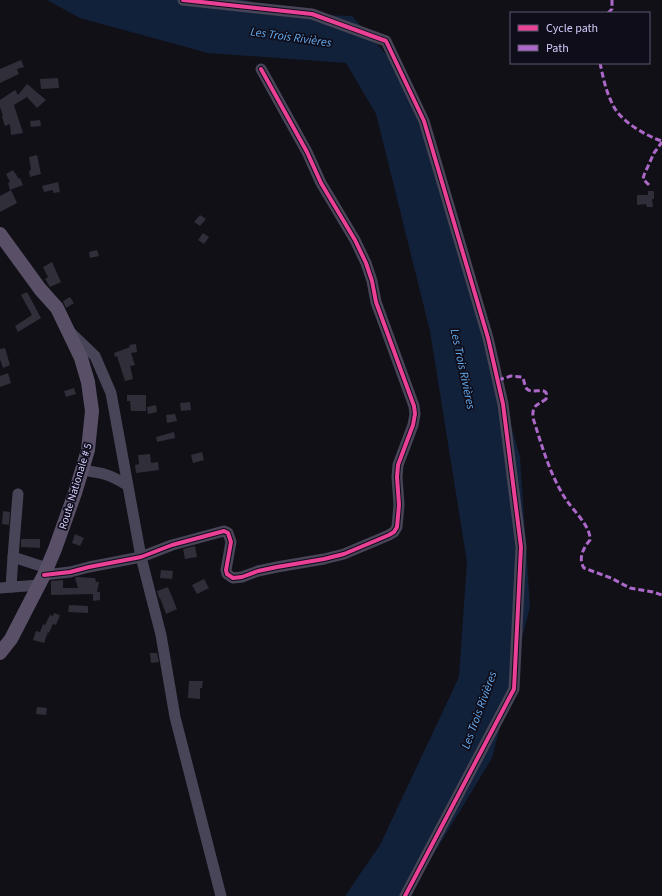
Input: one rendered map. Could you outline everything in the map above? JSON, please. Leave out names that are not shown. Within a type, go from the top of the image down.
[{"type":"main road","name":"Route Nationale # 5","points":[[0,234],[40,289],[57,308],[81,358],[88,382],[92,411],[88,450],[56,549],[11,639],[0,653]]},
{"type":"street","points":[[183,0],[312,14],[386,41],[424,122],[488,338],[503,404],[521,547],[514,689],[405,896]]},
{"type":"street","points":[[18,494],[13,557],[6,587],[43,576],[141,558],[172,545],[218,531],[228,533],[231,542],[227,574],[233,578],[242,578],[258,571],[277,566],[324,559],[344,554],[389,536],[397,527],[399,505],[397,477],[398,465],[413,426],[415,414],[411,394],[385,330],[366,263],[358,246],[321,183],[307,152],[260,69]]},
{"type":"street","points":[[67,328],[95,356],[111,393],[141,558],[161,635],[175,717],[221,896]]},
{"type":"street","points":[[82,470],[112,476],[127,485]]},
{"type":"street","points":[[13,557],[43,576]]},
{"type":"water","name":"Les Trois Rivières","points":[[47,0],[245,0],[287,14],[352,16],[393,62],[444,184],[520,457],[530,607],[492,758],[438,847],[402,896],[345,896],[380,845],[459,677],[467,562],[430,331],[376,114],[346,63],[208,53],[80,18]]},
{"type":"building","points":[[21,60],[24,67],[17,69],[19,74],[0,83],[0,69]]},
{"type":"building","points":[[58,78],[59,88],[41,89],[40,79]]},
{"type":"building","points":[[27,84],[46,100],[37,108],[27,97],[14,105],[23,133],[11,135],[10,124],[5,126],[2,117],[0,100],[15,90],[18,95]]},
{"type":"building","points":[[40,120],[41,126],[31,127],[30,121]]},
{"type":"building","points":[[37,155],[41,174],[30,177],[29,171],[31,170],[29,157]]},
{"type":"building","points":[[13,170],[19,179],[20,178],[23,185],[10,190],[8,183],[10,182],[6,174]]},
{"type":"building","points":[[58,182],[60,192],[53,193],[53,190],[44,192],[42,186]]},
{"type":"building","points":[[11,190],[17,203],[0,212],[0,196]]},
{"type":"building","points":[[648,191],[654,191],[654,199],[652,199],[653,207],[647,207],[646,204],[637,205],[637,195],[648,195]]},
{"type":"building","points":[[200,215],[206,219],[200,226],[194,222]]},
{"type":"building","points":[[203,233],[209,237],[204,244],[198,240]]},
{"type":"building","points":[[97,250],[99,256],[90,258],[89,252]]},
{"type":"building","points":[[52,262],[61,282],[50,287],[45,279],[48,277],[43,267]]},
{"type":"building","points":[[27,292],[41,318],[18,332],[15,326],[32,315],[21,295]]},
{"type":"building","points":[[70,297],[74,303],[66,308],[63,301]]},
{"type":"building","points":[[136,344],[137,352],[131,353],[135,365],[130,366],[133,379],[125,381],[117,356],[115,357],[114,353],[130,347],[129,345]]},
{"type":"building","points":[[5,348],[10,365],[3,368],[0,359],[0,349]]},
{"type":"building","points":[[8,373],[11,383],[0,387],[0,376]]},
{"type":"building","points":[[74,388],[76,394],[66,397],[64,391]]},
{"type":"building","points":[[127,395],[146,395],[146,411],[131,411],[130,401],[127,401]]},
{"type":"building","points":[[190,402],[191,410],[181,411],[180,403]]},
{"type":"building","points":[[156,405],[157,412],[148,414],[147,407]]},
{"type":"building","points":[[175,414],[177,421],[167,423],[166,415]]},
{"type":"building","points":[[174,432],[175,438],[157,442],[156,437]]},
{"type":"building","points":[[202,452],[204,460],[193,463],[191,455]]},
{"type":"building","points":[[150,454],[151,463],[158,462],[159,470],[136,473],[135,465],[139,464],[138,455]]},
{"type":"building","points":[[3,511],[10,512],[9,525],[2,524]]},
{"type":"building","points":[[75,534],[84,538],[80,546],[72,543]]},
{"type":"building","points":[[21,539],[40,539],[40,548],[21,547]]},
{"type":"building","points":[[195,546],[197,557],[185,559],[183,549]]},
{"type":"building","points":[[161,570],[173,571],[172,579],[160,578]]},
{"type":"building","points":[[75,578],[95,578],[96,582],[99,582],[97,592],[100,592],[100,600],[93,601],[93,594],[51,595],[51,581],[63,580],[63,588],[78,588]]},
{"type":"building","points":[[204,579],[209,588],[197,594],[192,585]]},
{"type":"building","points":[[168,587],[177,609],[166,614],[157,591]]},
{"type":"building","points":[[69,605],[88,606],[88,613],[68,612]]},
{"type":"building","points":[[54,613],[60,615],[56,625],[53,624],[49,633],[48,632],[44,643],[33,640],[36,631],[40,632],[43,624],[45,625],[50,615],[53,616]]},
{"type":"building","points":[[150,653],[157,653],[159,662],[151,663]]},
{"type":"building","points":[[189,681],[203,681],[202,688],[200,688],[200,699],[188,698]]},
{"type":"building","points":[[37,707],[47,708],[46,715],[36,714]]},
{"type":"marked path","points":[[609,12],[612,9],[612,0]]},
{"type":"marked path","points":[[600,64],[607,90],[616,111],[634,127],[649,136],[662,141]]},
{"type":"marked path","points":[[649,185],[643,179],[644,175],[654,153],[662,142]]},
{"type":"marked path","points":[[498,380],[511,376],[522,377],[525,386],[529,391],[543,391],[547,395],[546,399],[534,408],[533,418],[547,461],[556,481],[567,501],[582,519],[590,535],[590,540],[585,546],[581,557],[584,568],[611,578],[630,588],[662,595]]},
{"type":"cycle path","points":[[183,0],[312,14],[386,41],[424,121],[488,338],[503,404],[521,547],[514,689],[405,896]]},
{"type":"cycle path","points":[[44,575],[70,572],[141,557],[172,545],[224,531],[228,533],[231,542],[226,570],[227,574],[233,578],[242,577],[258,571],[344,554],[389,535],[394,532],[397,527],[399,505],[397,477],[398,465],[413,425],[415,414],[414,406],[376,302],[372,281],[366,263],[355,240],[321,183],[307,152],[261,69]]}]
